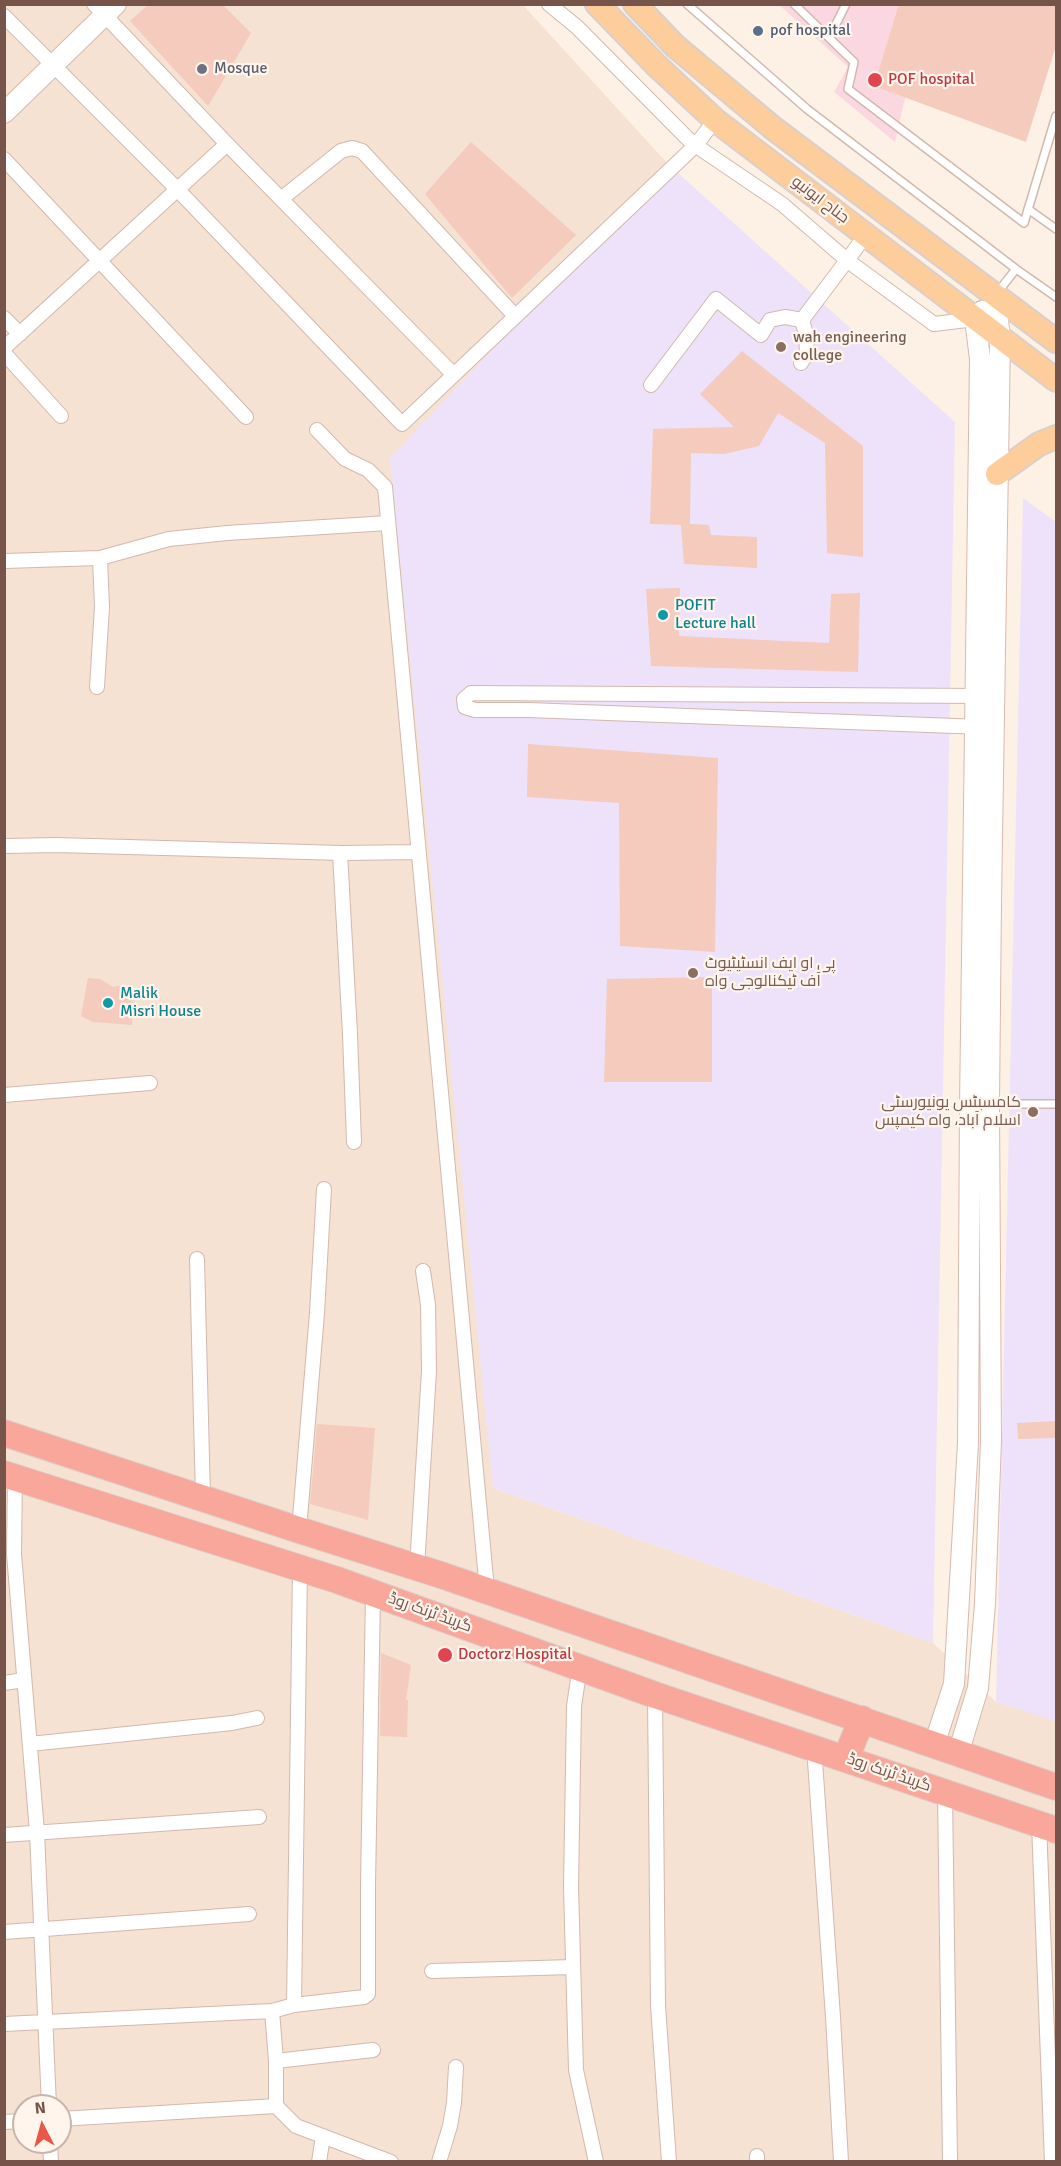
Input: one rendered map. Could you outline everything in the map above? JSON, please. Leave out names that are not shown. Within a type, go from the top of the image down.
[{"type":"highway","points":[[4,1433],[487,1590],[1056,1787]]},
{"type":"highway","name":"گرینڈ ٹرنک روڈ","points":[[10,1476],[300,1568],[580,1666],[655,1695],[1048,1827]]},
{"type":"highway","points":[[846,1758],[862,1719]]},
{"type":"main road","name":"جناح ایونیو","points":[[597,4],[714,120],[1056,380]]},
{"type":"main road","name":"جناح ایونیو","points":[[635,4],[675,46],[773,128],[1056,341]]},
{"type":"main road","points":[[988,474],[1039,444],[1056,437]]},
{"type":"street","points":[[549,4],[577,27],[696,145],[782,204],[848,261],[934,324],[975,319],[995,295]]},
{"type":"street","points":[[4,114],[53,66],[105,8],[227,144],[453,374]]},
{"type":"street","points":[[4,16],[177,189],[402,424],[696,145],[714,120]]},
{"type":"street","points":[[4,348],[227,144]]},
{"type":"street","points":[[281,199],[341,151],[352,148],[362,151],[515,316]]},
{"type":"street","points":[[4,159],[246,417]]},
{"type":"street","points":[[802,320],[866,235]]},
{"type":"street","points":[[934,1745],[954,1684],[968,1443],[980,1105],[988,474],[1000,338],[995,295]]},
{"type":"street","points":[[651,385],[716,299],[761,335],[770,320],[785,317],[802,320]]},
{"type":"street","points":[[4,318],[20,334]]},
{"type":"street","points":[[975,319],[988,474]]},
{"type":"street","points":[[801,363],[807,353],[806,334],[802,320]]},
{"type":"street","points":[[4,353],[61,416]]},
{"type":"street","points":[[317,430],[345,459],[368,470],[385,487],[487,1590]]},
{"type":"street","points":[[4,561],[100,558],[170,539],[226,533],[388,523]]},
{"type":"street","points":[[97,687],[102,607],[100,558]]},
{"type":"street","points":[[984,727],[564,711],[475,710],[465,707],[464,699],[471,693],[985,696]]},
{"type":"street","points":[[4,846],[56,845],[340,853],[419,852]]},
{"type":"street","points":[[340,853],[354,1142]]},
{"type":"street","points":[[4,1095],[150,1083]]},
{"type":"street","points":[[958,1754],[978,1688],[985,1604],[991,1440],[980,1105]]},
{"type":"street","points":[[299,1530],[317,1313],[324,1189]]},
{"type":"street","points":[[196,1259],[203,1499]]},
{"type":"street","points":[[417,1567],[429,1371],[428,1305],[423,1271]]},
{"type":"street","points":[[10,1476],[14,1554],[37,1832],[49,2094]]},
{"type":"street","points":[[294,2006],[300,1568]]},
{"type":"street","points":[[4,2024],[272,2011],[294,2006],[364,1998],[368,1995],[373,1593]]},
{"type":"street","points":[[580,1666],[574,1706],[571,1887],[576,2070],[596,2162]]},
{"type":"street","points":[[4,1683],[24,1680]]},
{"type":"street","points":[[655,1695],[658,2007],[669,2162]]},
{"type":"street","points":[[30,1744],[232,1724],[257,1718]]},
{"type":"street","points":[[814,1747],[841,2162]]},
{"type":"street","points":[[945,1792],[950,2162]]},
{"type":"street","points":[[4,1835],[259,1816]]},
{"type":"street","points":[[1048,1827],[1052,2162]]},
{"type":"street","points":[[4,1932],[249,1914]]},
{"type":"street","points":[[432,1971],[573,1967]]},
{"type":"street","points":[[272,2011],[276,2061],[276,2106],[296,2126],[391,2162]]},
{"type":"street","points":[[276,2061],[373,2050]]},
{"type":"street","points":[[439,2162],[450,2126],[456,2067]]},
{"type":"street","points":[[72,2118],[276,2106]]},
{"type":"street","points":[[320,2162],[323,2136]]},
{"type":"lane","points":[[687,4],[807,109],[1056,297]]},
{"type":"lane","points":[[794,4],[855,62],[848,89],[1024,223],[1056,116]]},
{"type":"lane","points":[[801,11],[806,4]]},
{"type":"lane","points":[[829,38],[846,4]]},
{"type":"lane","points":[[1028,209],[1056,229]]},
{"type":"lane","points":[[995,295],[1016,269]]},
{"type":"lane","points":[[980,1105],[1056,1104]]},
{"type":"shaded area","points":[[5,5],[523,5],[668,164],[493,1488],[933,1643],[996,1702],[1056,1720],[1056,2161],[5,2162]]},
{"type":"shaded area","name":"POF hospital","points":[[779,5],[926,5],[895,142],[834,92],[848,67]]},
{"type":"shaded area","name":"پی او ایف انسٹیٹیوٹ آف ٹیکنالوجی واہ","points":[[668,164],[955,422],[933,1643],[493,1488],[390,458]]},
{"type":"shaded area","name":"کامسیٹس یونیورسٹی اسلام آباد، واہ کیمپس","points":[[1023,498],[1056,522],[1056,1721],[996,1702]]},
{"type":"building","name":"Mosque","points":[[149,4],[222,4],[251,33],[208,106],[130,21]]},
{"type":"building","name":"POF hospital","points":[[899,4],[1056,4],[1056,46],[1026,142],[874,86]]},
{"type":"building","points":[[471,142],[576,235],[512,298],[425,194]]},
{"type":"building","points":[[742,351],[863,446],[863,557],[827,553],[825,443],[778,413],[759,446],[725,454],[691,453],[690,524],[709,525],[711,535],[757,537],[757,568],[684,564],[681,525],[650,524],[653,429],[734,427],[700,394]]},
{"type":"building","name":"POFIT Lecture hall","points":[[680,588],[679,636],[829,643],[831,594],[860,593],[858,672],[651,666],[646,589]]},
{"type":"building","points":[[528,744],[718,758],[715,952],[620,946],[619,803],[527,797]]},
{"type":"building","points":[[712,977],[712,1082],[604,1082],[607,979]]},
{"type":"building","name":"Malik Misri House","points":[[88,978],[100,979],[113,987],[122,985],[133,991],[132,1025],[93,1022],[81,1016]]},
{"type":"building","points":[[1056,1421],[1056,1438],[1018,1439],[1017,1423]]},
{"type":"building","points":[[317,1424],[375,1428],[368,1520],[310,1504]]},
{"type":"building","points":[[381,1653],[411,1665],[406,1700],[408,1700],[407,1737],[380,1736]]},
{"type":"place","name":"pof hospital","points":[[758,31]]},
{"type":"place","name":"Mosque","points":[[202,69]]},
{"type":"place","name":"POF hospital","points":[[875,80]]},
{"type":"place","name":"wah engineering college","points":[[781,347]]},
{"type":"place","name":"POFIT Lecture hall","points":[[663,615]]},
{"type":"place","name":"پی او ایف انسٹیٹیوٹ آف ٹیکنالوجی واہ","points":[[693,973]]},
{"type":"place","name":"Malik Misri House","points":[[108,1003]]},
{"type":"place","name":"کامسیٹس یونیورسٹی اسلام آباد، واہ کیمپس","points":[[1033,1112]]},
{"type":"place","name":"Doctorz Hospital","points":[[445,1655]]}]
